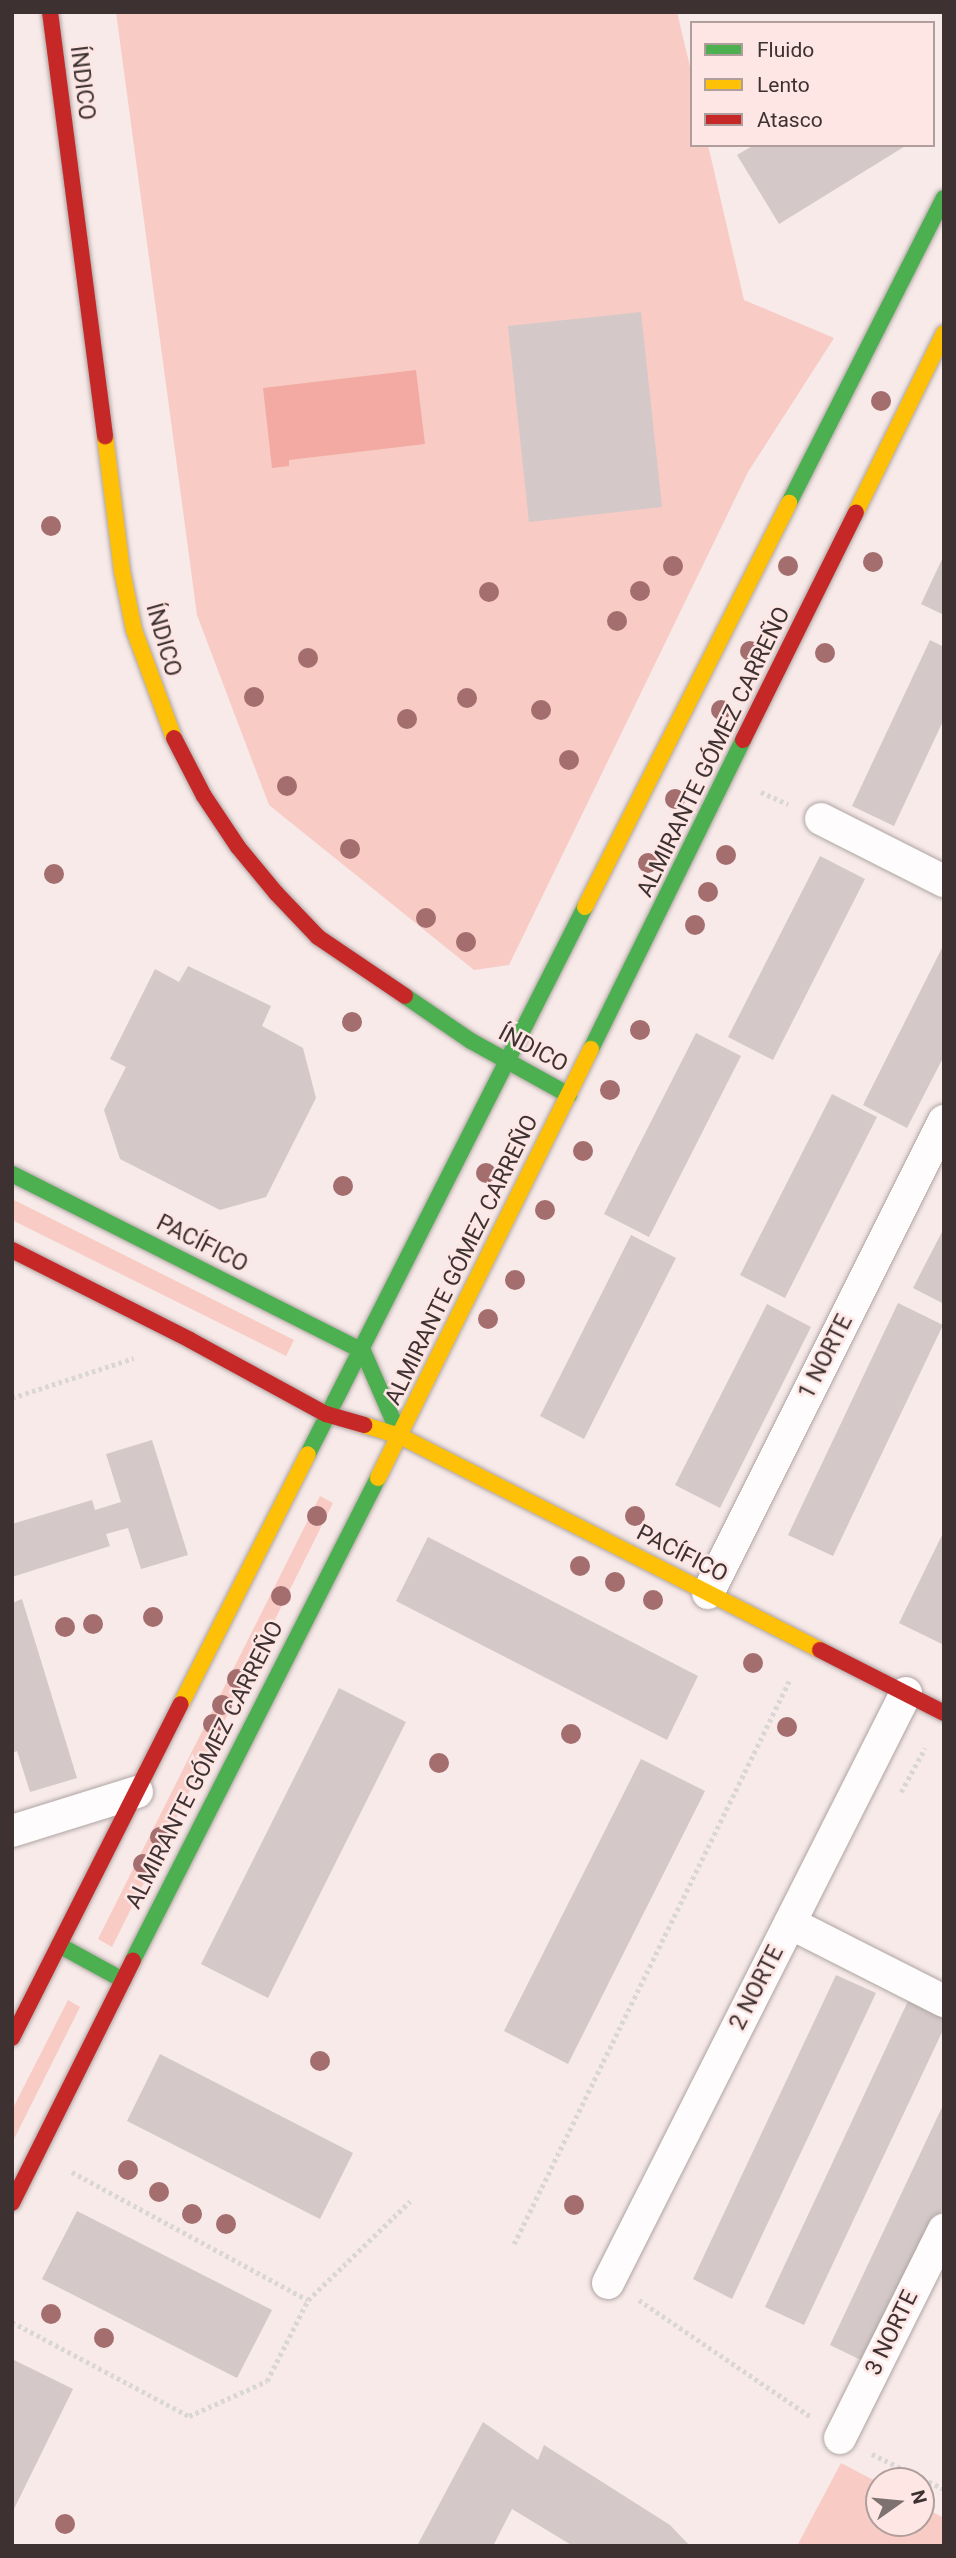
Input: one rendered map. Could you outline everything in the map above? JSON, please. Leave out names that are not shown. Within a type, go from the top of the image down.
[{"type":"street","name":"ÍNDICO","points":[[50,12],[122,571],[134,630],[153,688],[176,743],[204,796],[238,847],[317,937],[435,1019],[507,1063],[569,1095]]},
{"type":"street","name":"ALMIRANTE GÓMEZ CARREÑO","points":[[12,2038],[326,1414],[363,1351],[944,198]]},
{"type":"street","name":"ALMIRANTE GÓMEZ CARREÑO","points":[[12,2203],[400,1436],[728,776],[944,332]]},
{"type":"street","points":[[821,819],[944,881]]},
{"type":"street","name":"1 NORTE","points":[[708,1593],[944,1121]]},
{"type":"street","name":"PACÍFICO","points":[[12,1174],[363,1351]]},
{"type":"street","name":"PACÍFICO","points":[[12,1250],[190,1339],[326,1414],[400,1436],[944,1713]]},
{"type":"street","points":[[363,1351],[400,1436]]},
{"type":"street","name":"2 NORTE","points":[[608,2283],[906,1693]]},
{"type":"street","points":[[12,1831],[137,1792]]},
{"type":"street","points":[[790,1923],[944,2001]]},
{"type":"street","points":[[59,1945],[123,1980]]},
{"type":"street","name":"3 NORTE","points":[[840,2438],[944,2229]]},
{"type":"path","points":[[728,776],[821,819]]},
{"type":"path","points":[[12,1398],[190,1339]]},
{"type":"path","points":[[514,2244],[807,1643]]},
{"type":"path","points":[[37,2152],[308,2300]]},
{"type":"path","points":[[12,2322],[189,2416],[267,2381],[308,2300],[410,2201]]},
{"type":"path","points":[[608,2283],[658,2311],[840,2438],[944,2489]]},
{"type":"shaded area","points":[[116,12],[677,12],[690,67],[690,147],[708,147],[744,300],[834,338],[748,472],[509,965],[474,970],[269,805],[197,615]]},
{"type":"shaded area","points":[[416,370],[425,444],[289,460],[289,466],[272,468],[263,388]]},
{"type":"shaded area","points":[[12,1199],[294,1340],[286,1356],[12,1220]]},
{"type":"shaded area","points":[[320,1496],[333,1503],[112,1947],[98,1939]]},
{"type":"shaded area","points":[[68,2000],[80,2007],[12,2143],[12,2110]]},
{"type":"shaded area","points":[[841,2463],[865,2476],[865,2537],[935,2537],[935,2513],[944,2518],[944,2546],[797,2546]]},
{"type":"building","points":[[751,147],[904,147],[779,224],[737,155]]},
{"type":"building","points":[[641,312],[662,507],[529,522],[508,326]]},
{"type":"building","points":[[944,555],[944,615],[921,604]]},
{"type":"building","points":[[930,640],[944,647],[944,719],[894,826],[852,806]]},
{"type":"building","points":[[820,856],[865,879],[773,1060],[728,1037]]},
{"type":"building","points":[[944,944],[944,1056],[907,1128],[863,1105]]},
{"type":"building","points":[[188,966],[271,1006],[262,1026],[303,1048],[316,1098],[266,1197],[220,1210],[120,1159],[104,1110],[126,1067],[110,1059],[155,969],[179,982]]},
{"type":"building","points":[[696,1033],[741,1056],[649,1237],[604,1214]]},
{"type":"building","points":[[832,1094],[877,1117],[785,1298],[740,1275]]},
{"type":"building","points":[[944,1228],[944,1304],[913,1288]]},
{"type":"building","points":[[631,1235],[676,1258],[584,1439],[540,1416]]},
{"type":"building","points":[[898,1303],[943,1325],[833,1556],[788,1535]]},
{"type":"building","points":[[767,1304],[811,1327],[720,1508],[675,1485]]},
{"type":"building","points":[[152,1440],[188,1555],[141,1569],[128,1528],[106,1534],[110,1546],[12,1577],[12,1524],[92,1500],[95,1510],[121,1502],[106,1454]]},
{"type":"building","points":[[944,1531],[944,1645],[899,1623]]},
{"type":"building","points":[[428,1537],[698,1676],[667,1740],[396,1601]]},
{"type":"building","points":[[22,1599],[77,1778],[30,1792],[17,1751],[12,1753],[12,1603]]},
{"type":"building","points":[[339,1688],[406,1722],[268,1998],[201,1964]]},
{"type":"building","points":[[641,1759],[705,1791],[568,2064],[504,2031]]},
{"type":"building","points":[[836,1975],[876,1993],[732,2299],[693,2279]]},
{"type":"building","points":[[908,2001],[944,2018],[944,2028],[804,2325],[765,2307]]},
{"type":"building","points":[[160,2054],[353,2153],[320,2219],[127,2121]]},
{"type":"building","points":[[944,2103],[944,2205],[869,2364],[830,2345]]},
{"type":"building","points":[[77,2211],[272,2310],[237,2378],[42,2279]]},
{"type":"building","points":[[12,2359],[73,2389],[12,2513]]},
{"type":"building","points":[[483,2422],[538,2460],[544,2445],[670,2525],[690,2546],[573,2546],[512,2509],[493,2546],[417,2546]]},
{"type":"traffic: fast","points":[[789,503],[944,198]]},
{"type":"traffic: fast","points":[[591,1049],[743,740]]},
{"type":"traffic: fast","points":[[308,1454],[585,907]]},
{"type":"traffic: fast","points":[[405,996],[471,1041],[569,1095]]},
{"type":"traffic: fast","points":[[12,1174],[363,1351],[400,1436]]},
{"type":"traffic: fast","points":[[133,1960],[378,1478]]},
{"type":"traffic: fast","points":[[59,1945],[123,1980]]},
{"type":"traffic: slow","points":[[856,512],[944,333]]},
{"type":"traffic: slow","points":[[105,436],[122,571],[134,630],[174,738]]},
{"type":"traffic: slow","points":[[585,907],[789,503]]},
{"type":"traffic: slow","points":[[378,1478],[591,1049]]},
{"type":"traffic: slow","points":[[364,1425],[400,1436],[820,1650]]},
{"type":"traffic: slow","points":[[181,1704],[308,1454]]},
{"type":"traffic: jam","points":[[50,12],[105,436]]},
{"type":"traffic: jam","points":[[743,740],[856,512]]},
{"type":"traffic: jam","points":[[174,738],[204,796],[238,847],[276,893],[318,937],[405,996]]},
{"type":"traffic: jam","points":[[12,1250],[190,1340],[326,1414],[364,1425]]},
{"type":"traffic: jam","points":[[820,1650],[944,1713]]},
{"type":"traffic: jam","points":[[12,2038],[181,1704]]},
{"type":"traffic: jam","points":[[12,2203],[133,1960]]}]
